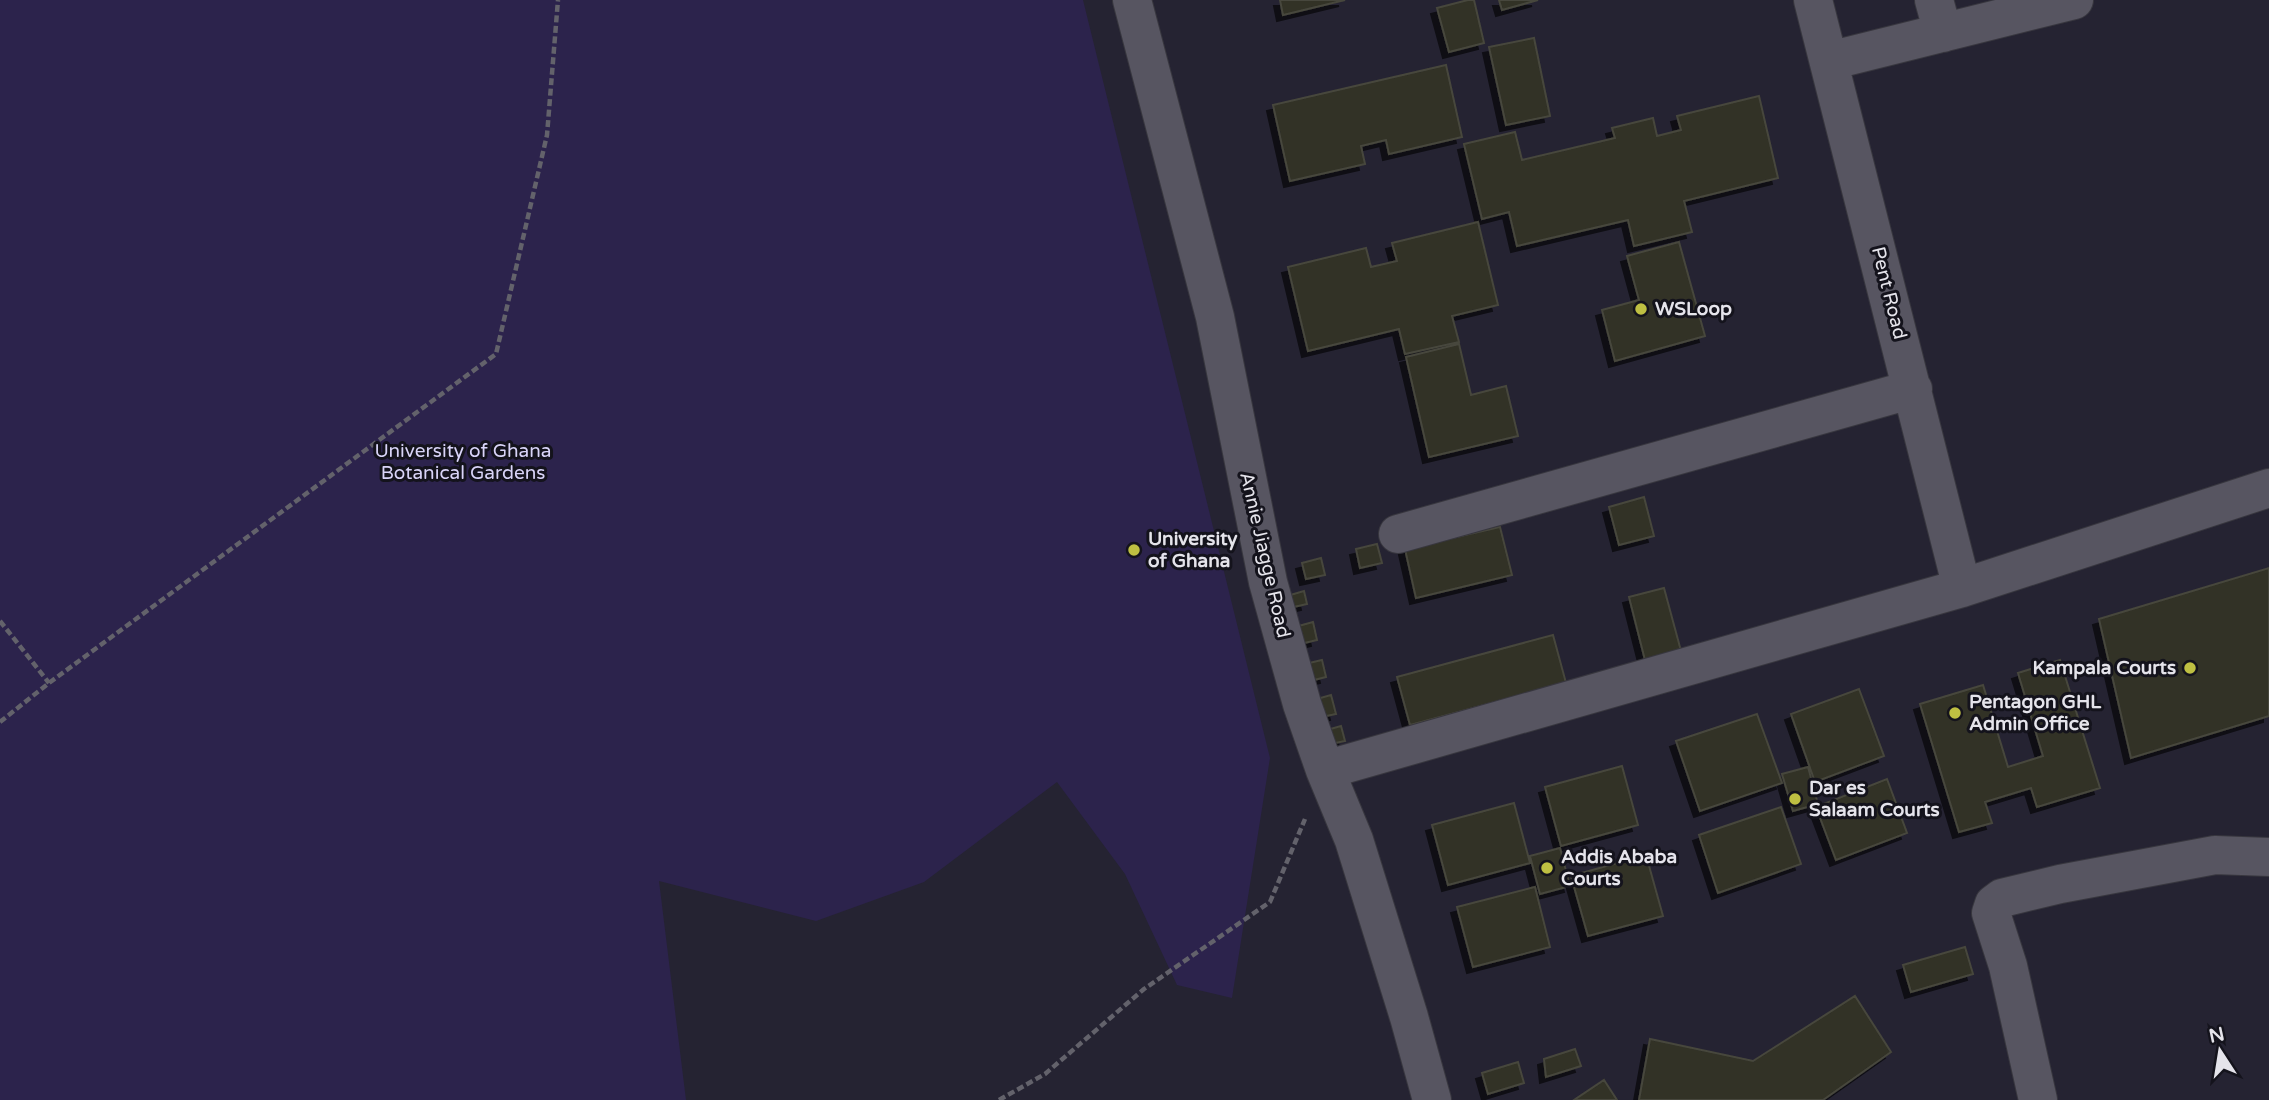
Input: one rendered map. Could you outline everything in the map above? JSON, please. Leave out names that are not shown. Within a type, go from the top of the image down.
[{"type":"street","name":"Annie Jiagge Road","points":[[1132,0],[1214,317],[1268,582],[1302,704],[1325,770],[1354,839],[1433,1100]]},
{"type":"street","name":"Pent Road","points":[[1813,0],[1962,587]]},
{"type":"street","points":[[1829,61],[1939,16],[2074,0]]},
{"type":"street","points":[[1398,534],[1913,389]]},
{"type":"street","points":[[1325,770],[1962,587],[2269,488]]},
{"type":"street","points":[[2038,1100],[2008,966],[1991,913],[1994,904],[2002,898],[2060,884],[2215,855],[2269,857]]},
{"type":"path","points":[[0,722],[49,683],[496,354],[547,135],[558,0]]},
{"type":"path","points":[[0,621],[49,683]]},
{"type":"path","points":[[999,1100],[1045,1073],[1144,989],[1270,902],[1325,770]]},
{"type":"shaded area","name":"University of Ghana","points":[[0,0],[2269,0],[2269,1100],[0,1100]]},
{"type":"green space","name":"University of Ghana Botanical Gardens","points":[[0,0],[1083,0],[1270,758],[1232,998],[1177,985],[1125,874],[1057,782],[924,882],[816,921],[659,881],[686,1100],[0,1100]]},
{"type":"building","points":[[1280,0],[1345,0],[1283,15]]},
{"type":"building","points":[[1474,0],[1484,43],[1449,52],[1437,8]]},
{"type":"building","points":[[1499,0],[1538,0],[1502,10]]},
{"type":"building","points":[[1534,38],[1550,116],[1506,125],[1489,47]]},
{"type":"building","points":[[1446,65],[1462,137],[1389,154],[1386,140],[1361,146],[1365,164],[1290,181],[1273,105]]},
{"type":"building","points":[[1759,96],[1778,178],[1684,201],[1692,232],[1634,246],[1628,220],[1517,246],[1509,212],[1482,219],[1464,144],[1515,132],[1522,160],[1615,138],[1612,128],[1653,118],[1657,136],[1681,130],[1677,116]]},
{"type":"building","points":[[1478,222],[1498,305],[1452,316],[1459,342],[1405,354],[1399,329],[1308,351],[1288,267],[1366,248],[1371,267],[1397,261],[1392,243]]},
{"type":"building","points":[[1679,242],[1705,336],[1615,361],[1602,310],[1639,300],[1627,256]]},
{"type":"building","points":[[1459,344],[1471,395],[1506,386],[1518,436],[1429,457],[1406,357]]},
{"type":"building","points":[[1644,497],[1654,536],[1619,545],[1609,507]]},
{"type":"building","points":[[1500,527],[1512,575],[1416,598],[1405,549]]},
{"type":"building","points":[[1377,544],[1382,563],[1360,568],[1356,549]]},
{"type":"building","points":[[1321,558],[1325,575],[1306,579],[1302,563]]},
{"type":"building","name":"Kampala Courts","points":[[2269,568],[2269,716],[2131,758],[2099,619]]},
{"type":"building","points":[[1664,588],[1681,651],[1645,660],[1629,597]]},
{"type":"building","points":[[1304,591],[1307,604],[1289,608],[1287,596]]},
{"type":"building","points":[[1313,622],[1317,640],[1300,644],[1295,627]]},
{"type":"building","points":[[1553,635],[1566,683],[1410,725],[1397,677]]},
{"type":"building","points":[[1322,660],[1326,677],[1310,681],[1305,664]]},
{"type":"building","points":[[2060,660],[2100,788],[2037,807],[2031,788],[1985,802],[1992,823],[1959,832],[1920,704],[1983,685],[2008,767],[2043,756],[2018,673]]},
{"type":"building","points":[[1859,689],[1884,756],[1815,782],[1791,714]]},
{"type":"building","points":[[1331,695],[1336,714],[1321,717],[1317,699]]},
{"type":"building","points":[[1757,714],[1782,783],[1700,811],[1676,741]]},
{"type":"building","points":[[1341,726],[1345,741],[1330,744],[1327,730]]},
{"type":"building","points":[[1622,766],[1638,825],[1561,846],[1545,787]]},
{"type":"building","points":[[1808,767],[1818,804],[1793,811],[1782,774]]},
{"type":"building","points":[[1887,779],[1907,833],[1836,860],[1816,807]]},
{"type":"building","points":[[1514,803],[1530,863],[1448,885],[1432,825]]},
{"type":"building","points":[[1781,807],[1801,864],[1718,893],[1699,835]]},
{"type":"building","points":[[1560,848],[1570,886],[1540,894],[1530,856]]},
{"type":"building","points":[[1646,855],[1663,916],[1588,936],[1571,876]]},
{"type":"building","points":[[1535,887],[1550,947],[1473,967],[1457,907]]},
{"type":"building","points":[[1965,947],[1973,974],[1911,992],[1903,965]]},
{"type":"building","points":[[1855,996],[1891,1052],[1823,1100],[1639,1100],[1650,1039],[1753,1061]]},
{"type":"building","points":[[1575,1049],[1581,1066],[1546,1077],[1544,1059]]},
{"type":"building","points":[[1518,1062],[1524,1083],[1488,1094],[1482,1073]]},
{"type":"building","points":[[1604,1080],[1617,1100],[1574,1100]]},
{"type":"place","name":"WSLoop","points":[[1641,309]]},
{"type":"place","name":"University of Ghana","points":[[1134,550]]},
{"type":"place","name":"Kampala Courts","points":[[2190,668]]},
{"type":"place","name":"Pentagon GHL Admin Office","points":[[1955,713]]},
{"type":"place","name":"Dar es Salaam Courts","points":[[1795,799]]},
{"type":"place","name":"Addis Ababa Courts","points":[[1547,868]]}]
